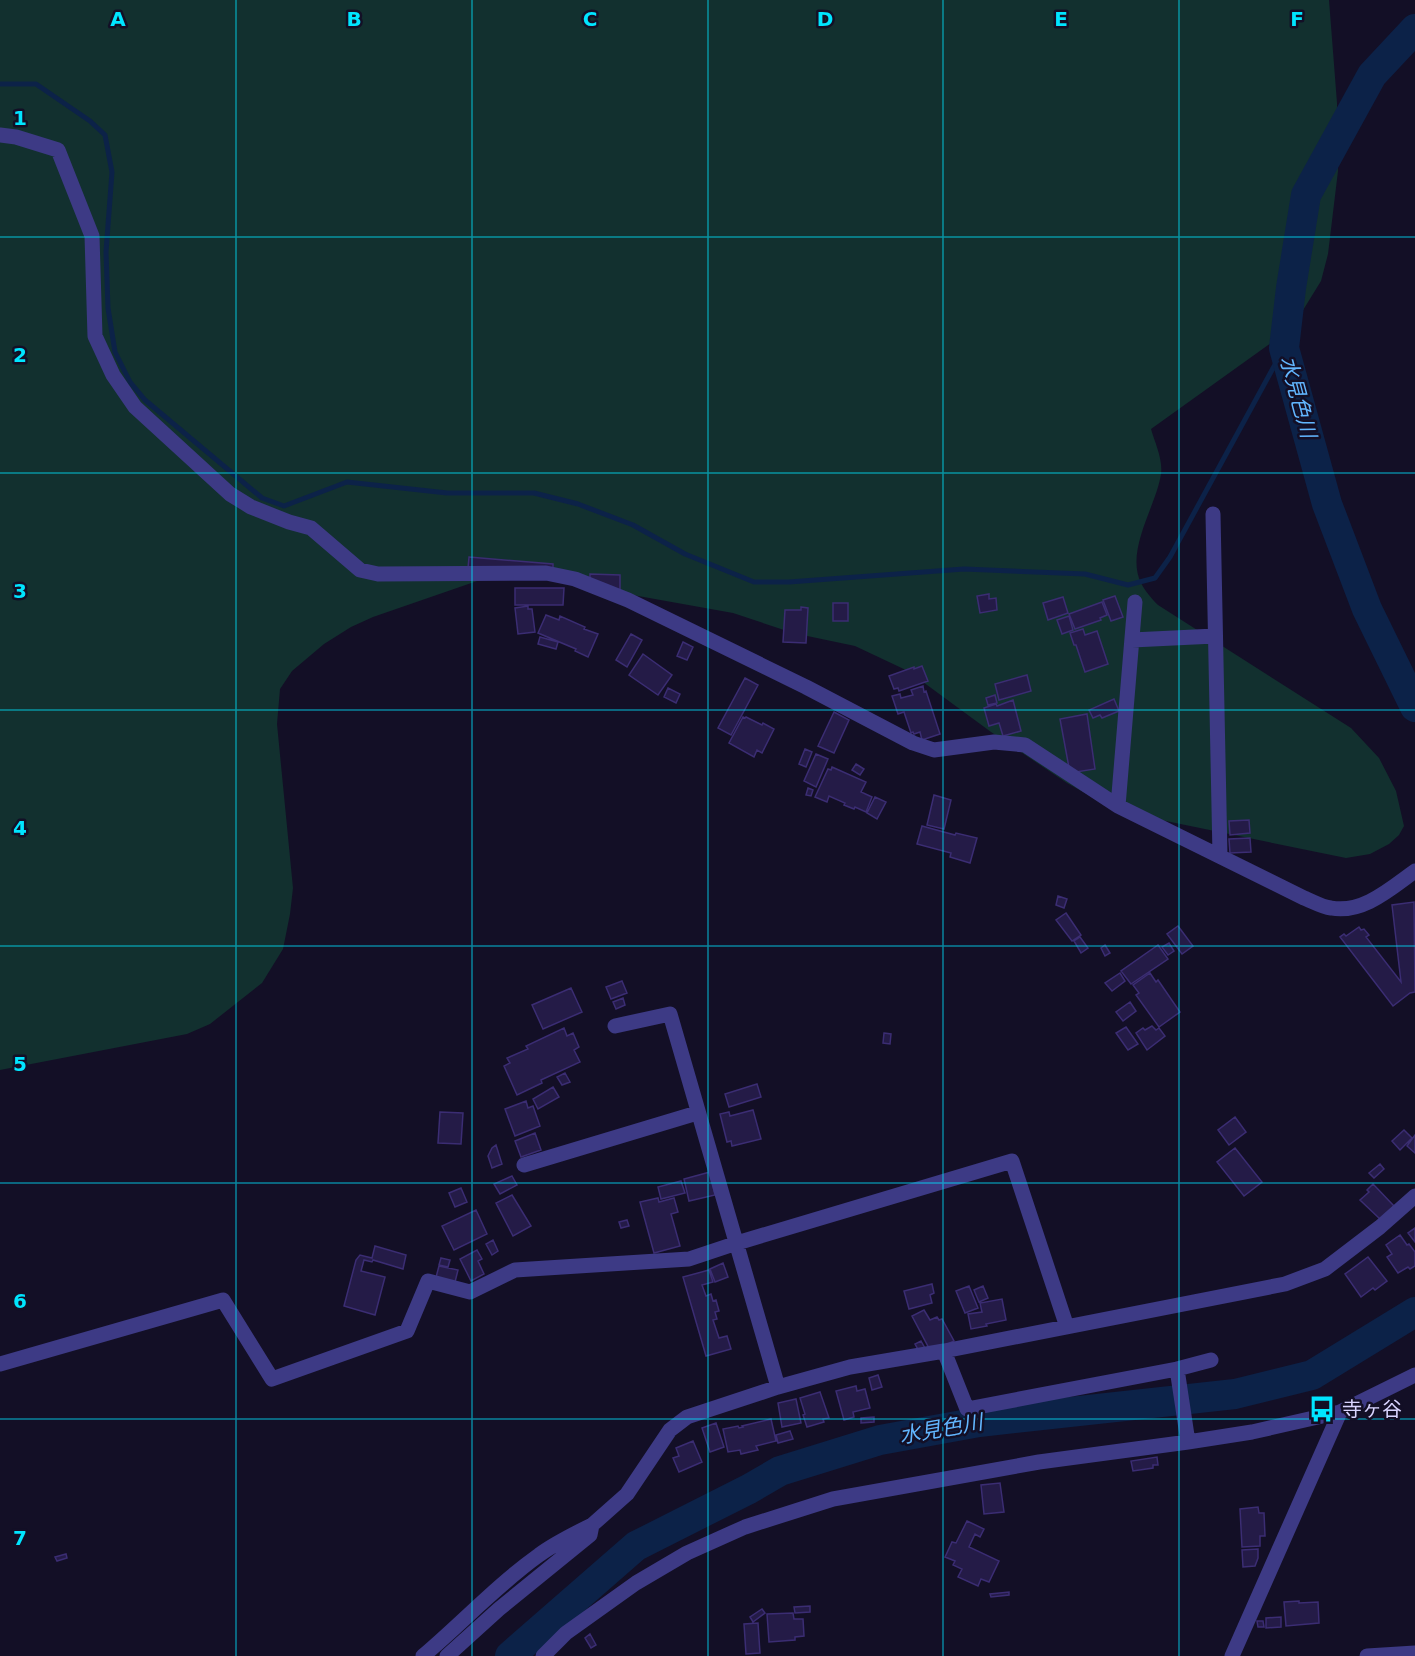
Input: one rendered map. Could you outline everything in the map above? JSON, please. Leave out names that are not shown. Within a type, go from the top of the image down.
[{"type":"street","points":[[0,135],[58,150],[92,236],[96,336],[113,375],[135,407],[230,494],[251,507],[311,528],[360,570],[378,574],[546,573],[575,579],[628,600],[806,687],[913,743],[934,750],[993,742],[1025,745],[1118,806],[1304,898],[1330,908],[1355,908],[1380,896],[1415,871]]},
{"type":"street","points":[[1213,514],[1220,856]]},
{"type":"street","points":[[1118,806],[1135,602]]},
{"type":"street","points":[[1132,640],[1215,636]]},
{"type":"street","points":[[615,1026],[670,1014],[778,1387]]},
{"type":"street","points":[[524,1165],[697,1113]]},
{"type":"street","points":[[0,1364],[223,1300],[272,1378],[407,1331],[428,1281],[470,1292],[515,1270],[689,1259],[1012,1161],[1067,1327]]},
{"type":"street","points":[[423,1656],[538,1555],[592,1525],[627,1494],[670,1430],[687,1417],[778,1387],[850,1367],[944,1351],[1285,1284],[1325,1269],[1380,1227],[1415,1196]]},
{"type":"street","points":[[944,1351],[967,1409],[1177,1369],[1211,1360]]},
{"type":"street","points":[[1177,1369],[1188,1442]]},
{"type":"street","points":[[543,1656],[566,1634],[636,1583],[687,1554],[745,1527],[833,1499],[1040,1462],[1252,1432],[1340,1412],[1415,1375]]},
{"type":"street","points":[[1232,1656],[1340,1412]]},
{"type":"street","points":[[447,1656],[499,1609],[590,1535],[592,1525]]},
{"type":"street","points":[[1367,1656],[1415,1653]]},
{"type":"green space","points":[[0,0],[1329,0],[1337,103],[1338,171],[1328,254],[1321,281],[1292,328],[1151,429],[1160,457],[1161,474],[1139,543],[1137,570],[1141,583],[1158,605],[1351,728],[1379,758],[1396,791],[1404,826],[1399,835],[1389,844],[1370,854],[1346,858],[1117,811],[1067,783],[991,732],[908,671],[855,646],[793,633],[733,613],[521,575],[480,580],[373,617],[351,627],[324,644],[292,671],[280,689],[277,724],[293,888],[283,949],[262,983],[210,1024],[187,1034],[0,1070]]},
{"type":"building","points":[[469,557],[553,564],[553,572],[468,568]]},
{"type":"building","points":[[590,574],[620,575],[620,592],[590,580]]},
{"type":"building","points":[[515,588],[564,588],[563,605],[515,605]]},
{"type":"building","points":[[989,594],[989,599],[996,598],[997,610],[980,613],[977,596]]},
{"type":"building","points":[[1115,596],[1123,617],[1111,621],[1103,600]]},
{"type":"building","points":[[1063,597],[1068,613],[1048,620],[1043,603]]},
{"type":"building","points":[[1102,602],[1107,615],[1100,618],[1101,620],[1075,629],[1069,614]]},
{"type":"building","points":[[833,603],[848,603],[848,621],[833,621]]},
{"type":"building","points":[[528,606],[528,609],[532,609],[535,632],[518,634],[515,608]]},
{"type":"building","points":[[801,607],[808,608],[806,643],[783,642],[785,610],[801,610]]},
{"type":"building","points":[[546,615],[559,620],[560,616],[598,634],[588,657],[575,651],[576,649],[538,633]]},
{"type":"building","points":[[1069,616],[1073,630],[1062,634],[1057,620]]},
{"type":"building","points":[[1083,629],[1085,635],[1097,631],[1108,664],[1085,672],[1070,633]]},
{"type":"building","points":[[631,634],[642,640],[627,667],[616,660]]},
{"type":"building","points":[[540,637],[558,642],[556,649],[538,644]]},
{"type":"building","points":[[683,642],[693,647],[687,660],[677,656]]},
{"type":"building","points":[[643,654],[672,675],[658,695],[629,675]]},
{"type":"building","points":[[922,666],[928,681],[899,691],[898,688],[894,689],[889,676]]},
{"type":"building","points":[[1027,675],[1031,691],[999,700],[995,684]]},
{"type":"building","points":[[745,678],[758,685],[731,735],[718,728]]},
{"type":"building","points":[[923,686],[940,734],[922,740],[920,732],[911,733],[904,712],[898,714],[892,696],[900,694],[901,698],[913,695],[911,690]]},
{"type":"building","points":[[668,688],[680,694],[676,703],[664,697]]},
{"type":"building","points":[[995,695],[997,703],[988,705],[986,698]]},
{"type":"building","points":[[1114,699],[1119,711],[1102,718],[1100,715],[1093,718],[1089,710]]},
{"type":"building","points":[[1013,700],[1021,731],[1003,736],[999,723],[989,726],[984,708]]},
{"type":"building","points":[[834,712],[849,720],[834,753],[818,746]]},
{"type":"building","points":[[1087,714],[1095,769],[1070,773],[1060,719]]},
{"type":"building","points":[[743,717],[774,729],[762,753],[757,750],[754,757],[729,743]]},
{"type":"building","points":[[805,749],[812,752],[806,767],[799,764]]},
{"type":"building","points":[[816,754],[828,759],[816,787],[804,781]]},
{"type":"building","points":[[856,764],[864,769],[860,775],[852,770]]},
{"type":"building","points":[[832,767],[866,782],[861,792],[872,797],[866,812],[844,805],[845,803],[829,796],[827,802],[815,797],[828,769],[831,770]]},
{"type":"building","points":[[808,788],[813,790],[811,796],[806,795]]},
{"type":"building","points":[[934,795],[951,800],[944,829],[927,825]]},
{"type":"building","points":[[875,797],[886,802],[877,819],[867,813]]},
{"type":"building","points":[[1249,820],[1250,833],[1230,835],[1229,821]]},
{"type":"building","points":[[922,826],[977,838],[970,863],[950,857],[951,853],[917,844]]},
{"type":"building","points":[[1250,838],[1251,852],[1230,853],[1229,839]]},
{"type":"building","points":[[1058,896],[1067,899],[1064,908],[1056,905]]},
{"type":"building","points":[[1414,902],[1415,992],[1410,993],[1393,1006],[1340,937],[1344,934],[1346,936],[1359,927],[1361,930],[1364,929],[1369,935],[1366,937],[1401,982],[1392,905]]},
{"type":"building","points":[[1066,913],[1081,935],[1072,941],[1056,920]]},
{"type":"building","points":[[1178,926],[1193,946],[1182,954],[1167,934]]},
{"type":"building","points":[[1080,937],[1088,948],[1081,953],[1074,941]]},
{"type":"building","points":[[1169,943],[1174,951],[1168,955],[1162,947]]},
{"type":"building","points":[[1105,945],[1110,953],[1105,956],[1101,948]]},
{"type":"building","points":[[1158,945],[1168,959],[1131,984],[1121,971]]},
{"type":"building","points":[[1120,973],[1125,981],[1112,991],[1105,983]]},
{"type":"building","points":[[1150,973],[1156,982],[1158,980],[1180,1012],[1159,1027],[1136,995],[1139,993],[1133,985]]},
{"type":"building","points":[[622,981],[627,993],[611,999],[606,987]]},
{"type":"building","points":[[571,988],[582,1012],[543,1029],[532,1005]]},
{"type":"building","points":[[623,998],[625,1005],[616,1009],[613,1002]]},
{"type":"building","points":[[1130,1002],[1136,1011],[1123,1021],[1116,1012]]},
{"type":"building","points":[[1152,1026],[1156,1030],[1159,1028],[1165,1036],[1147,1050],[1136,1033]]},
{"type":"building","points":[[1126,1027],[1138,1044],[1128,1050],[1116,1033]]},
{"type":"building","points":[[564,1028],[567,1036],[573,1033],[579,1047],[574,1050],[580,1062],[541,1080],[542,1083],[517,1095],[504,1066],[510,1063],[507,1058],[528,1049],[526,1046]]},
{"type":"building","points":[[884,1033],[891,1034],[890,1044],[883,1043]]},
{"type":"building","points":[[565,1073],[570,1082],[562,1085],[557,1077]]},
{"type":"building","points":[[757,1084],[761,1097],[729,1107],[725,1094]]},
{"type":"building","points":[[553,1087],[559,1097],[538,1109],[533,1099]]},
{"type":"building","points":[[526,1101],[528,1108],[533,1106],[540,1126],[515,1136],[505,1109]]},
{"type":"building","points":[[753,1110],[761,1139],[732,1146],[731,1141],[727,1142],[720,1114],[729,1112],[730,1116]]},
{"type":"building","points":[[440,1112],[463,1113],[461,1144],[438,1143]]},
{"type":"building","points":[[1235,1117],[1246,1132],[1229,1145],[1218,1130]]},
{"type":"building","points":[[1404,1130],[1412,1138],[1400,1150],[1392,1141]]},
{"type":"building","points":[[535,1133],[541,1150],[521,1157],[515,1141]]},
{"type":"building","points":[[1415,1135],[1415,1153],[1407,1146]]},
{"type":"building","points":[[496,1145],[502,1164],[492,1168],[488,1156]]},
{"type":"building","points":[[1235,1148],[1262,1182],[1244,1196],[1217,1162]]},
{"type":"building","points":[[1380,1164],[1384,1169],[1374,1178],[1369,1173]]},
{"type":"building","points":[[710,1172],[715,1195],[689,1201],[684,1179]]},
{"type":"building","points":[[512,1176],[517,1185],[500,1194],[494,1184]]},
{"type":"building","points":[[681,1181],[685,1193],[661,1199],[658,1187]]},
{"type":"building","points":[[1373,1184],[1394,1206],[1381,1220],[1360,1200],[1369,1192],[1367,1190]]},
{"type":"building","points":[[461,1188],[467,1202],[455,1207],[449,1193]]},
{"type":"building","points":[[512,1195],[531,1226],[513,1236],[496,1203]]},
{"type":"building","points":[[658,1198],[659,1202],[674,1198],[678,1212],[671,1214],[680,1246],[654,1253],[640,1202]]},
{"type":"building","points":[[476,1210],[487,1234],[454,1250],[442,1226]]},
{"type":"building","points":[[627,1220],[629,1226],[621,1228],[619,1222]]},
{"type":"building","points":[[1415,1228],[1415,1242],[1408,1233]]},
{"type":"building","points":[[1400,1235],[1415,1252],[1415,1266],[1398,1273],[1387,1257],[1392,1254],[1386,1245]]},
{"type":"building","points":[[493,1240],[498,1251],[492,1255],[486,1244]]},
{"type":"building","points":[[375,1246],[406,1255],[403,1269],[373,1260],[372,1262],[364,1260],[361,1271],[385,1277],[375,1315],[344,1306],[356,1260],[360,1255],[372,1258]]},
{"type":"building","points":[[477,1250],[482,1259],[478,1261],[484,1274],[471,1281],[460,1259]]},
{"type":"building","points":[[1368,1257],[1387,1281],[1361,1297],[1345,1274]]},
{"type":"building","points":[[441,1258],[450,1260],[448,1267],[439,1265]]},
{"type":"building","points":[[723,1263],[728,1277],[715,1282],[710,1269]]},
{"type":"building","points":[[439,1266],[458,1270],[454,1286],[435,1281]]},
{"type":"building","points":[[709,1270],[713,1282],[702,1285],[706,1296],[711,1294],[713,1301],[716,1300],[719,1311],[715,1312],[717,1319],[713,1320],[719,1338],[727,1336],[731,1349],[706,1356],[683,1277]]},
{"type":"building","points":[[932,1284],[934,1293],[930,1295],[932,1303],[909,1309],[904,1291]]},
{"type":"building","points":[[969,1286],[978,1308],[965,1313],[956,1291]]},
{"type":"building","points":[[983,1286],[988,1298],[979,1302],[974,1290]]},
{"type":"building","points":[[1002,1299],[1006,1320],[971,1329],[968,1314],[982,1312],[980,1303]]},
{"type":"building","points":[[924,1310],[930,1320],[937,1317],[939,1320],[942,1319],[954,1341],[931,1352],[912,1316]]},
{"type":"building","points":[[921,1341],[926,1350],[920,1353],[915,1344]]},
{"type":"building","points":[[878,1375],[882,1387],[872,1390],[869,1378]]},
{"type":"building","points":[[856,1386],[857,1391],[865,1389],[870,1408],[853,1412],[854,1417],[844,1420],[836,1391]]},
{"type":"building","points":[[820,1392],[829,1418],[823,1419],[824,1422],[807,1427],[800,1398]]},
{"type":"building","points":[[796,1399],[801,1423],[782,1427],[778,1403]]},
{"type":"building","points":[[874,1417],[874,1422],[861,1423],[861,1418]]},
{"type":"building","points":[[771,1419],[776,1441],[756,1446],[758,1450],[741,1454],[740,1450],[728,1452],[723,1429],[738,1426],[739,1428]]},
{"type":"building","points":[[716,1423],[724,1447],[710,1452],[702,1428]]},
{"type":"building","points":[[790,1431],[793,1439],[778,1443],[776,1435]]},
{"type":"building","points":[[693,1441],[702,1462],[679,1472],[673,1458],[679,1456],[676,1448]]},
{"type":"building","points":[[1157,1457],[1158,1465],[1153,1465],[1153,1468],[1133,1471],[1131,1461]]},
{"type":"building","points":[[1000,1483],[1004,1512],[984,1514],[981,1485]]},
{"type":"building","points":[[1258,1507],[1259,1513],[1264,1513],[1265,1536],[1260,1536],[1260,1546],[1242,1547],[1240,1509]]},
{"type":"building","points":[[967,1521],[984,1529],[980,1537],[975,1534],[969,1547],[999,1561],[989,1582],[981,1579],[978,1586],[958,1577],[962,1569],[953,1565],[955,1561],[945,1557],[952,1542],[956,1543]]},
{"type":"building","points":[[1258,1549],[1255,1566],[1243,1567],[1242,1550]]},
{"type":"building","points":[[66,1554],[67,1558],[57,1561],[55,1557]]},
{"type":"building","points":[[1009,1592],[1009,1595],[991,1597],[990,1594]]},
{"type":"building","points":[[1299,1601],[1299,1603],[1318,1602],[1319,1623],[1286,1626],[1284,1602]]},
{"type":"building","points":[[810,1606],[810,1612],[795,1613],[794,1607]]},
{"type":"building","points":[[762,1609],[765,1613],[753,1622],[750,1617]]},
{"type":"building","points":[[793,1613],[794,1619],[803,1619],[804,1636],[795,1637],[795,1640],[769,1642],[767,1614]]},
{"type":"building","points":[[1281,1617],[1281,1627],[1266,1628],[1266,1618]]},
{"type":"building","points":[[1257,1621],[1263,1621],[1264,1627],[1258,1627]]},
{"type":"building","points":[[758,1623],[760,1653],[746,1654],[744,1624]]},
{"type":"building","points":[[590,1634],[596,1645],[591,1648],[585,1638]]},
{"type":"waterway","name":"水見色川","points":[[1415,29],[1372,75],[1306,195],[1284,348],[1327,504],[1367,609],[1415,707]]},
{"type":"waterway","points":[[0,84],[36,84],[90,121],[105,135],[112,172],[106,252],[108,308],[115,352],[130,382],[145,400],[262,498],[284,506],[347,482],[447,493],[534,493],[578,504],[633,525],[685,554],[754,582],[789,582],[964,569],[1085,574],[1128,585],[1155,578],[1170,557],[1284,348]]},
{"type":"waterway","name":"水見色川","points":[[510,1656],[636,1546],[780,1471],[880,1440],[979,1422],[1235,1394],[1312,1375],[1415,1312]]},
{"type":"place","name":"寺ヶ谷","points":[[1322,1409]]}]
